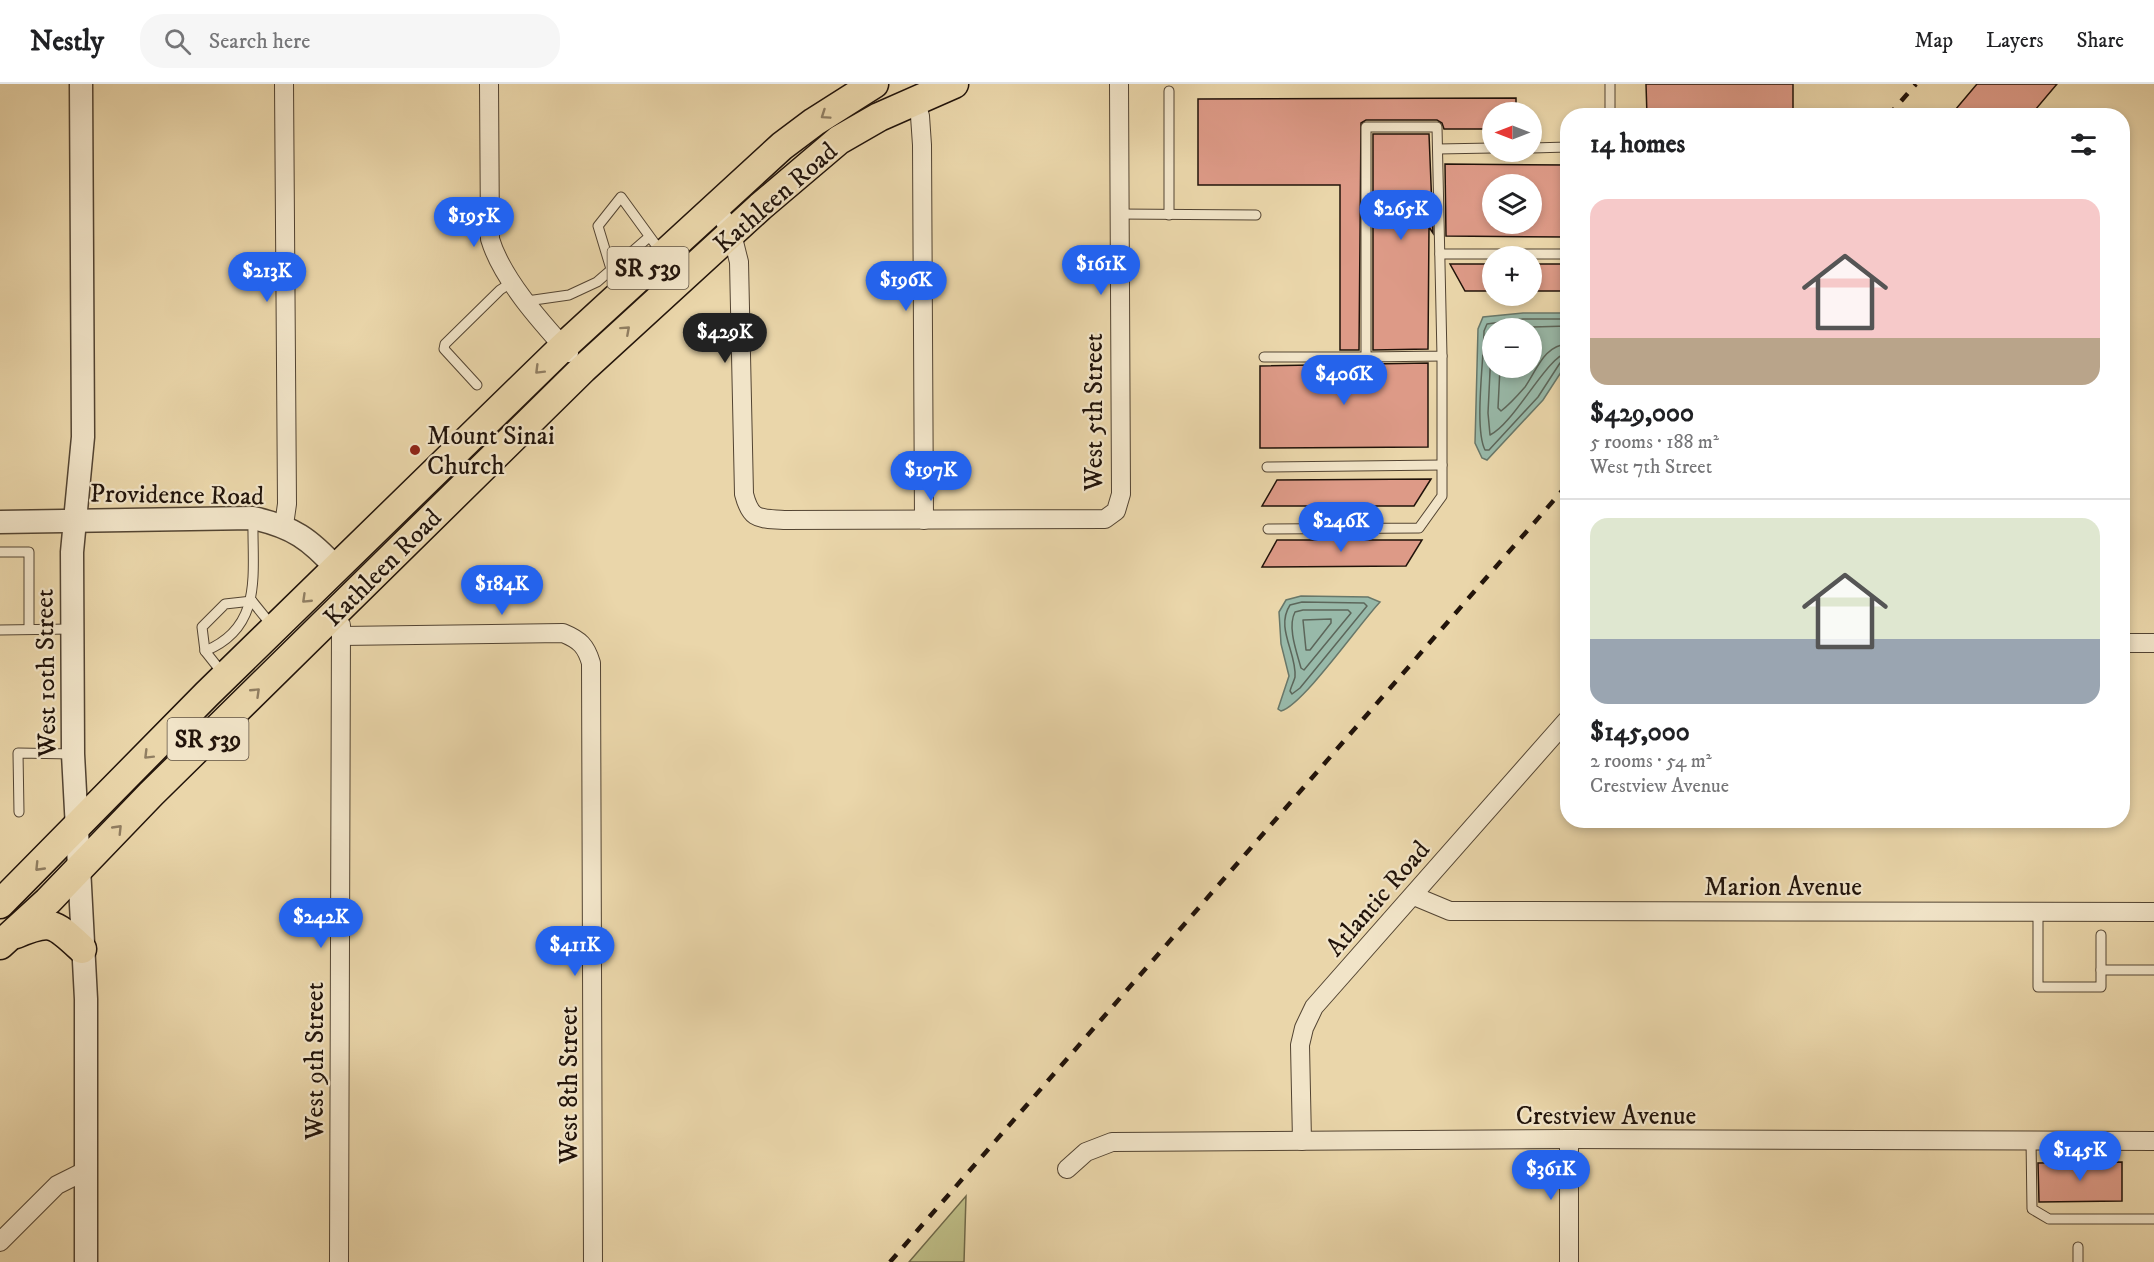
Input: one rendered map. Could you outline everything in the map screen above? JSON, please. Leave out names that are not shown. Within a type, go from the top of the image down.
[{"type":"main road","name":"Kathleen Road","points":[[0,904],[226,676],[563,346],[605,293],[656,245],[716,206],[790,140],[874,84]]},
{"type":"main road","name":"Kathleen Road","points":[[5,940],[78,871],[152,794],[341,622],[583,369],[732,234],[839,140],[914,99],[954,84]]},
{"type":"main road","points":[[341,622],[341,591],[348,575],[430,494],[437,471]]},
{"type":"main road","points":[[5,940],[47,924],[55,926],[82,949]]},
{"type":"street","name":"West 10th Street","points":[[81,84],[83,437],[72,552],[72,629],[76,827],[86,999],[86,1262]]},
{"type":"street","points":[[284,84],[287,504],[284,525]]},
{"type":"street","points":[[489,84],[490,239],[494,254],[512,282],[583,369]]},
{"type":"street","name":"West 5th Street","points":[[924,520],[1105,519],[1116,511],[1121,494],[1119,84]]},
{"type":"street","points":[[716,206],[732,234],[739,262],[744,494],[749,511],[759,519],[924,520],[922,146],[920,116],[914,99]]},
{"type":"street","name":"Providence Road","points":[[0,522],[253,519],[284,525],[319,549],[337,569]]},
{"type":"street","name":"West 8th Street","points":[[341,622],[563,633],[577,639],[587,648],[591,663],[593,1262]]},
{"type":"street","name":"West 9th Street","points":[[339,1262],[341,622]]},
{"type":"street","points":[[2130,642],[2154,643]]},
{"type":"street","name":"Atlantic Road","points":[[1302,1141],[1300,1045],[1304,1028],[1314,1007],[1560,727]]},
{"type":"street","name":"Marion Avenue","points":[[1414,896],[1450,911],[2154,912]]},
{"type":"street","points":[[1569,1139],[1569,1262]]},
{"type":"street","name":"Crestview Avenue","points":[[1068,1169],[1086,1152],[1112,1142],[1569,1139],[2154,1141]]},
{"type":"street","points":[[0,1242],[57,1185],[87,1170]]},
{"type":"lane","points":[[1610,84],[1610,108]]},
{"type":"lane","points":[[1168,215],[1169,91]]},
{"type":"lane","points":[[1268,529],[1419,528],[1442,496],[1442,356],[1437,127],[1366,127],[1366,357]]},
{"type":"lane","points":[[1542,148],[1560,147]]},
{"type":"lane","points":[[1438,149],[1482,148]]},
{"type":"lane","points":[[527,301],[605,293],[611,269],[598,226],[621,197],[656,245],[611,269]]},
{"type":"lane","points":[[1119,214],[1256,215]]},
{"type":"lane","points":[[1440,254],[1560,254]]},
{"type":"lane","points":[[477,385],[444,349],[445,344],[500,290],[512,282]]},
{"type":"lane","points":[[1264,357],[1442,356]]},
{"type":"lane","points":[[1267,467],[1442,465]]},
{"type":"lane","points":[[205,651],[222,644],[244,621],[252,601],[253,519]]},
{"type":"lane","points":[[0,552],[29,552],[29,629]]},
{"type":"lane","points":[[252,601],[275,629]]},
{"type":"lane","points":[[226,676],[205,651],[202,627],[225,604],[252,601]]},
{"type":"lane","points":[[0,630],[72,629]]},
{"type":"lane","points":[[20,812],[18,753],[74,754]]},
{"type":"lane","points":[[2038,912],[2038,987],[2101,987],[2101,935]]},
{"type":"lane","points":[[2101,970],[2154,970]]},
{"type":"lane","points":[[2031,1140],[2032,1209],[2036,1214],[2049,1219],[2154,1220]]},
{"type":"lane","points":[[2078,1247],[2078,1262]]},
{"type":"shaded area","points":[[966,1196],[964,1262],[909,1262]]},
{"type":"water","points":[[1523,313],[1560,313],[1560,374],[1543,400],[1487,460],[1482,458],[1475,443],[1478,329],[1482,319],[1482,378],[1542,378],[1542,318],[1483,317]]},
{"type":"water","points":[[1301,596],[1368,597],[1380,602],[1317,679],[1291,705],[1281,711],[1278,709],[1289,676],[1281,644],[1279,612],[1286,600]]},
{"type":"building","points":[[1646,84],[1793,84],[1793,108],[1647,108]]},
{"type":"building","points":[[1977,84],[2057,84],[2037,108],[1957,108]]},
{"type":"building","points":[[1516,98],[1516,102],[1482,102],[1482,129],[1444,129],[1442,123],[1437,120],[1366,120],[1361,123],[1359,350],[1340,350],[1340,185],[1198,185],[1198,99]]},
{"type":"building","points":[[1373,134],[1429,134],[1433,233],[1429,227],[1428,349],[1373,350]]},
{"type":"building","points":[[1445,164],[1560,165],[1560,237],[1446,236]]},
{"type":"building","points":[[1450,264],[1482,264],[1482,291],[1465,291]]},
{"type":"building","points":[[1542,264],[1560,264],[1560,291],[1542,291]]},
{"type":"building","points":[[1428,363],[1428,447],[1260,448],[1260,366]]},
{"type":"building","points":[[1431,479],[1414,506],[1262,506],[1277,480]]},
{"type":"building","points":[[1277,540],[1422,540],[1406,566],[1262,567]]},
{"type":"building","points":[[2122,1162],[2122,1201],[2039,1202],[2038,1163]]},
{"type":"railway","points":[[1895,108],[1916,84]]},
{"type":"railway","points":[[890,1262],[1560,493]]},
{"type":"place","name":"Mount Sinai Church","points":[[415,450]]}]
